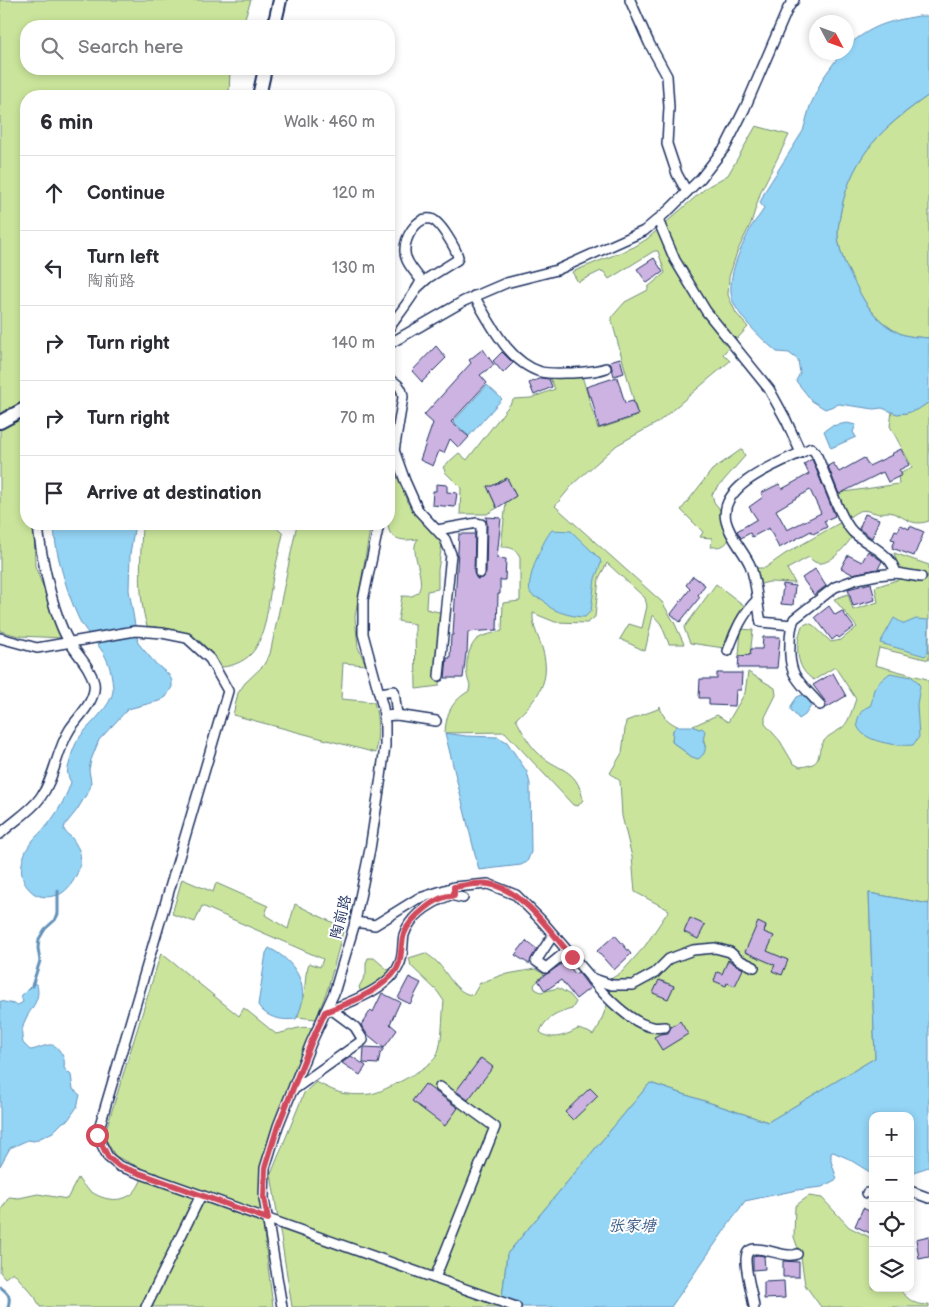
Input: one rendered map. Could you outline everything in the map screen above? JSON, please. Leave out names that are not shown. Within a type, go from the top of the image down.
[{"type":"main road","points":[[275,20],[280,0]]},
{"type":"main road","points":[[260,90],[264,75]]},
{"type":"main road","points":[[0,422],[20,411]]},
{"type":"street","points":[[630,0],[649,43],[667,76],[669,107],[667,144],[677,174],[687,192]]},
{"type":"street","points":[[395,340],[474,296],[506,283],[564,266],[644,231],[658,220],[701,178],[726,146],[745,108],[788,8],[794,0]]},
{"type":"street","points":[[395,319],[417,288],[428,278],[457,260],[458,257],[438,222],[431,219],[421,221],[412,229],[404,251],[406,259],[420,280],[417,288]]},
{"type":"street","points":[[658,220],[675,260],[706,312],[768,389],[786,420],[801,453]]},
{"type":"street","points":[[474,296],[499,338],[521,362],[542,372],[566,373],[596,371],[606,368]]},
{"type":"street","points":[[395,382],[402,389],[403,398],[395,444]]},
{"type":"street","points":[[792,625],[761,622],[750,566],[725,519],[728,505],[738,486],[748,479],[811,448],[815,452],[851,530],[887,556],[894,566],[896,573]]},
{"type":"street","points":[[395,453],[404,481],[418,510],[446,539],[451,554],[439,676]]},
{"type":"street","points":[[437,530],[477,523],[481,524],[480,573]]},
{"type":"street","points":[[0,834],[41,796],[49,781],[62,744],[92,696],[94,688],[91,675],[60,623],[52,595],[39,530]]},
{"type":"street","name":"陶前路","points":[[282,1307],[264,1198],[265,1168],[278,1126],[334,993],[355,922],[370,849],[385,746],[384,716],[363,634],[363,600],[379,530]]},
{"type":"street","points":[[820,705],[793,673],[789,660],[794,620],[835,587],[856,579],[896,573],[921,577]]},
{"type":"street","points":[[728,651],[744,613],[757,600]]},
{"type":"street","points":[[0,638],[37,648],[135,631],[162,633],[187,638],[210,659],[228,691],[97,1135],[108,1157],[119,1166],[516,1307]]},
{"type":"street","points":[[379,693],[394,691],[397,715]]},
{"type":"street","points":[[384,716],[397,715],[436,720]]},
{"type":"street","points":[[328,1011],[374,990],[391,976],[399,965],[404,934],[412,921],[427,907],[450,895],[488,884],[516,894],[591,978],[607,999],[633,1019],[652,1027],[665,1027]]},
{"type":"street","points":[[355,922],[375,925],[417,899],[457,894]]},
{"type":"street","points":[[553,935],[536,961],[546,968],[567,951]]},
{"type":"street","points":[[591,978],[612,985],[633,985],[655,972],[669,959],[692,950],[715,948],[730,952],[739,960],[754,967]]},
{"type":"street","points":[[292,1092],[363,1040],[355,1027],[328,1011]]},
{"type":"street","points":[[435,1278],[495,1127],[440,1087]]},
{"type":"street","points":[[914,1192],[929,1198]]},
{"type":"street","points":[[146,1307],[201,1195]]},
{"type":"street","points":[[754,1307],[747,1270],[747,1253],[751,1249],[760,1248],[780,1255],[792,1256],[797,1254]]},
{"type":"green space","points":[[0,0],[251,0],[244,20],[20,20],[20,75],[230,75],[229,90],[20,90],[20,530],[34,530],[35,566],[63,638],[19,636],[0,631]]},
{"type":"green space","points":[[929,95],[929,338],[899,333],[885,324],[874,313],[860,293],[847,267],[840,248],[838,233],[846,190],[853,172],[862,157],[885,130]]},
{"type":"green space","points":[[756,126],[789,135],[761,191],[751,223],[737,252],[729,277],[728,295],[736,313],[748,327],[723,354],[730,361],[657,423],[617,445],[574,483],[555,506],[662,602],[684,644],[669,644],[661,624],[653,615],[645,651],[620,639],[629,624],[642,628],[647,606],[645,598],[607,563],[599,578],[595,617],[587,623],[555,622],[533,613],[545,662],[544,681],[531,704],[516,719],[528,741],[537,752],[571,775],[576,781],[583,800],[578,806],[573,805],[505,732],[445,733],[451,708],[458,699],[469,691],[467,662],[470,650],[476,640],[502,631],[503,603],[520,601],[520,557],[512,549],[501,547],[506,502],[516,496],[507,478],[488,488],[497,508],[487,514],[460,514],[461,488],[446,473],[443,467],[459,453],[467,460],[514,399],[531,398],[555,389],[549,376],[582,376],[598,429],[638,416],[611,318],[625,302],[648,290],[648,287],[665,273],[658,251],[654,251],[609,279],[601,271],[578,282],[572,272],[634,247],[647,239],[707,187],[728,175]]},
{"type":"green space","points":[[929,402],[929,521],[916,523],[894,513],[879,514],[864,510],[858,511],[848,518],[837,493],[899,484],[898,475],[912,467],[890,426],[892,412],[906,413],[916,410]]},
{"type":"green space","points":[[742,449],[745,456],[712,494],[714,502],[722,512],[723,526],[730,538],[722,546],[711,547],[712,538],[700,537],[703,532],[681,510],[712,470]]},
{"type":"green space","points":[[396,478],[400,478],[407,502],[417,516],[438,535],[442,544],[438,570],[438,589],[427,591],[426,609],[443,613],[439,686],[416,689],[415,624],[398,621],[402,596],[411,596],[418,592],[420,580],[415,551],[415,544],[418,539],[400,539],[394,537],[389,530],[395,530]]},
{"type":"green space","points":[[843,521],[852,537],[844,548],[832,558],[820,563],[814,562],[809,557],[787,569],[795,583],[769,582],[757,585],[754,568],[765,568],[785,554]]},
{"type":"green space","points":[[142,530],[279,530],[283,534],[267,616],[258,643],[245,659],[236,664],[222,667],[213,655],[191,635],[147,626],[142,601]]},
{"type":"green space","points":[[296,530],[370,530],[355,617],[358,647],[366,665],[343,663],[341,699],[374,702],[378,728],[376,753],[233,715],[238,693],[245,683],[263,666],[270,654]]},
{"type":"green space","points":[[894,553],[929,565],[929,576],[899,570]]},
{"type":"green space","points":[[929,576],[929,660],[879,648],[875,665],[927,679],[929,684],[929,904],[869,893],[875,1058],[768,1122],[650,1083],[507,1254],[501,1307],[292,1307],[271,1174],[304,1093],[316,1082],[344,1094],[372,1094],[409,1077],[434,1060],[439,1049],[444,1001],[437,991],[411,966],[409,958],[425,953],[438,963],[457,987],[467,994],[473,995],[480,983],[502,975],[535,969],[544,974],[534,985],[535,989],[541,992],[558,988],[570,995],[576,1002],[572,1009],[549,1019],[540,1032],[549,1037],[554,1037],[578,1029],[593,1035],[599,1026],[608,1003],[601,985],[622,972],[645,946],[669,910],[635,892],[632,857],[622,816],[620,781],[610,773],[622,753],[626,721],[658,709],[660,706],[666,718],[677,726],[673,730],[672,742],[692,757],[706,746],[702,733],[693,726],[717,715],[728,722],[745,693],[748,672],[775,688],[776,695],[765,717],[765,724],[780,741],[793,763],[800,767],[813,764],[818,758],[821,746],[826,739],[845,725],[856,699],[835,667],[814,680],[803,670],[798,656],[798,641],[802,626],[808,623],[813,625],[831,642],[841,640],[857,627],[834,599],[848,594],[853,610],[878,602],[875,587],[903,578],[918,583]]},
{"type":"green space","points":[[716,584],[746,607],[730,630],[724,648],[690,643],[684,628]]},
{"type":"green space","points":[[741,629],[753,630],[750,655],[739,656]]},
{"type":"green space","points":[[182,879],[213,892],[216,883],[268,906],[265,915],[288,929],[295,904],[344,928],[328,988],[316,1019],[297,1017],[304,997],[309,963],[320,967],[323,959],[202,906],[195,922],[172,914]]},
{"type":"green space","points":[[161,953],[239,1016],[244,1008],[276,1034],[298,1028],[312,1028],[265,1152],[261,1170],[261,1209],[273,1307],[40,1307],[35,1297],[13,1272],[5,1278],[0,1272],[1,1210],[9,1197],[19,1198],[38,1194],[67,1199],[78,1178],[88,1190],[110,1199],[125,1198],[137,1189],[145,1170],[115,1156],[104,1136]]},
{"type":"green space","points":[[368,958],[374,958],[388,970],[395,966],[381,981],[361,993],[359,987],[366,974]]},
{"type":"green space","points":[[809,1196],[822,1198],[849,1227],[869,1237],[869,1292],[902,1292],[915,1303],[929,1304],[929,1307],[821,1307],[805,1285],[801,1257],[794,1237],[795,1206]]},
{"type":"water","points":[[929,16],[929,95],[885,130],[862,157],[846,190],[838,233],[841,253],[847,269],[875,315],[899,333],[929,338],[929,402],[919,409],[897,414],[882,408],[874,409],[839,404],[825,409],[812,401],[796,381],[800,373],[798,360],[789,353],[777,352],[742,317],[731,293],[732,276],[740,250],[751,227],[764,208],[760,203],[765,191],[803,131],[810,106],[823,78],[836,60],[854,60],[854,41],[880,25],[897,20]]},
{"type":"water","points":[[487,385],[502,399],[469,436],[453,422]]},
{"type":"water","points":[[847,423],[856,425],[853,432],[856,437],[831,448],[824,431],[831,426]]},
{"type":"water","points":[[55,530],[134,530],[130,554],[129,590],[138,643],[155,663],[169,675],[172,687],[166,697],[159,701],[128,709],[99,740],[89,770],[91,782],[89,790],[64,829],[79,850],[79,869],[68,888],[58,895],[47,897],[36,895],[25,884],[22,864],[26,850],[36,836],[50,822],[63,801],[71,782],[68,770],[75,746],[109,702],[113,690],[110,669],[104,654],[86,631],[72,603],[59,559]]},
{"type":"water","points":[[552,530],[571,531],[600,559],[601,563],[595,579],[591,611],[585,617],[554,610],[530,592],[530,579],[536,560]]},
{"type":"water","points":[[894,618],[904,624],[916,619],[929,620],[928,653],[925,656],[880,643]]},
{"type":"water","points":[[890,673],[912,677],[920,686],[917,705],[919,737],[913,745],[896,745],[876,740],[860,731],[857,724],[861,712],[870,706],[875,687]]},
{"type":"water","points":[[802,695],[809,699],[811,706],[805,715],[799,719],[791,710],[791,706],[797,697]]},
{"type":"water","points":[[677,726],[693,726],[699,729],[702,728],[705,731],[703,741],[705,751],[698,759],[692,757],[672,742],[673,730]]},
{"type":"water","points":[[445,733],[498,737],[507,742],[527,772],[530,784],[531,852],[527,862],[521,865],[479,870]]},
{"type":"water","name":"张家塘","points":[[869,893],[929,904],[929,1167],[914,1172],[914,1112],[869,1112],[869,1172],[833,1152],[831,1153],[831,1161],[837,1179],[822,1187],[797,1190],[745,1201],[671,1307],[501,1307],[507,1254],[650,1083],[768,1122],[875,1058]]},
{"type":"water","points":[[269,948],[288,961],[295,969],[299,978],[303,998],[296,1019],[275,1018],[265,1013],[258,1005],[266,953]]},
{"type":"water","points":[[34,983],[37,985],[37,997],[22,1029],[23,1043],[30,1050],[50,1045],[56,1047],[63,1057],[64,1068],[71,1075],[73,1089],[80,1095],[77,1107],[68,1120],[63,1122],[53,1132],[34,1141],[28,1140],[10,1148],[0,1166],[0,1001],[18,1005],[23,1002],[21,996]]},
{"type":"building","points":[[654,258],[663,272],[647,283],[637,269]]},
{"type":"building","points":[[436,346],[446,358],[422,382],[412,371]]},
{"type":"building","points":[[483,349],[494,365],[480,375],[487,383],[451,422],[469,437],[459,448],[450,439],[444,453],[439,451],[433,466],[420,460],[433,423],[424,415],[471,363],[469,360]]},
{"type":"building","points":[[502,352],[513,363],[503,373],[493,361]]},
{"type":"building","points":[[620,358],[624,373],[614,376],[610,361]]},
{"type":"building","points":[[617,377],[625,403],[633,401],[638,415],[599,428],[591,396],[589,397],[586,387]]},
{"type":"building","points":[[541,378],[549,379],[552,387],[534,395],[529,383]]},
{"type":"building","points":[[901,449],[909,465],[899,470],[902,475],[888,482],[883,472],[839,494],[828,466],[833,463],[839,472],[864,458],[869,466]]},
{"type":"building","points":[[812,459],[835,516],[824,521],[827,527],[813,534],[811,531],[779,548],[769,528],[752,537],[750,533],[741,538],[737,531],[757,519],[749,507],[763,497],[761,493],[779,484],[782,489],[809,474],[804,464]],"holes":[[[810,490],[821,513],[787,530],[776,510]]]},
{"type":"building","points":[[507,478],[516,496],[497,508],[487,486],[492,486]]},
{"type":"building","points":[[436,484],[447,485],[447,492],[457,493],[455,507],[432,505],[433,491],[436,491]]},
{"type":"building","points":[[865,514],[879,519],[872,538],[859,529]]},
{"type":"building","points":[[486,517],[501,518],[497,558],[506,559],[505,580],[500,580],[500,594],[498,594],[497,630],[468,632],[463,678],[445,678],[447,658],[450,658],[451,635],[453,635],[459,534],[475,534],[474,573],[477,579],[483,578],[486,573]]},
{"type":"building","points":[[901,525],[909,529],[910,526],[924,532],[914,556],[892,548],[895,540],[891,539],[895,530],[898,531]]},
{"type":"building","points":[[868,551],[882,561],[878,569],[852,574],[841,568],[848,555],[862,562]]},
{"type":"building","points":[[815,569],[826,586],[814,595],[802,578]]},
{"type":"building","points":[[693,576],[705,585],[698,595],[700,597],[680,622],[671,614],[690,589],[686,585]]},
{"type":"building","points":[[871,583],[875,600],[853,606],[848,589]]},
{"type":"building","points":[[783,584],[795,586],[793,605],[781,604]]},
{"type":"building","points":[[829,606],[835,615],[842,611],[854,627],[839,638],[837,636],[832,640],[815,617]]},
{"type":"building","points":[[763,637],[780,637],[777,668],[738,668],[739,656],[750,655],[751,649],[762,649]]},
{"type":"building","points":[[717,673],[742,673],[741,690],[736,690],[735,706],[709,705],[709,698],[699,698],[700,679],[717,679]]},
{"type":"building","points":[[833,673],[846,696],[826,708],[825,701],[813,685]]},
{"type":"building","points":[[690,918],[705,925],[698,939],[684,932]]},
{"type":"building","points":[[758,922],[766,926],[764,932],[774,936],[767,951],[788,960],[782,975],[772,971],[775,965],[745,952]]},
{"type":"building","points":[[615,935],[631,954],[614,970],[597,951]]},
{"type":"building","points":[[526,941],[537,949],[529,964],[515,955]]},
{"type":"building","points":[[728,960],[743,969],[735,986],[727,983],[726,986],[714,981],[717,972],[722,974]]},
{"type":"building","points":[[566,961],[575,974],[578,972],[590,988],[576,999],[561,980],[545,991],[538,980]]},
{"type":"building","points":[[409,977],[421,983],[410,1004],[398,998]]},
{"type":"building","points":[[659,980],[674,986],[668,999],[653,993]]},
{"type":"building","points":[[382,993],[400,1002],[390,1024],[397,1030],[384,1048],[367,1034],[361,1025],[371,1010],[373,1012]]},
{"type":"building","points":[[680,1021],[688,1034],[662,1050],[654,1037],[668,1033],[671,1027]]},
{"type":"building","points":[[364,1047],[384,1048],[380,1054],[378,1064],[363,1063]]},
{"type":"building","points":[[351,1056],[366,1066],[360,1075],[342,1063]]},
{"type":"building","points":[[481,1058],[493,1067],[468,1100],[456,1091]]},
{"type":"building","points":[[425,1084],[458,1108],[445,1126],[412,1101]]},
{"type":"building","points":[[590,1088],[598,1096],[573,1120],[565,1112]]},
{"type":"building","points":[[863,1208],[869,1211],[869,1233],[855,1226]]},
{"type":"building","points":[[929,1236],[929,1257],[919,1259],[916,1239]]},
{"type":"building","points":[[753,1256],[764,1256],[765,1269],[753,1270]]},
{"type":"building","points":[[783,1261],[799,1262],[799,1277],[783,1277]]},
{"type":"building","points":[[784,1281],[785,1298],[764,1299],[764,1282]]},
{"type":"waterway","points":[[32,986],[40,961],[39,939],[58,914],[58,891]]},
{"type":"waterway","points":[[0,1287],[8,1296],[8,1307]]},
{"type":"route","points":[[97,1135],[108,1157],[119,1166],[268,1219],[264,1198],[265,1168],[278,1126],[325,1012],[374,990],[391,976],[399,965],[404,934],[412,921],[427,907],[450,895],[454,896],[454,887],[488,884],[516,894],[572,957]]}]
